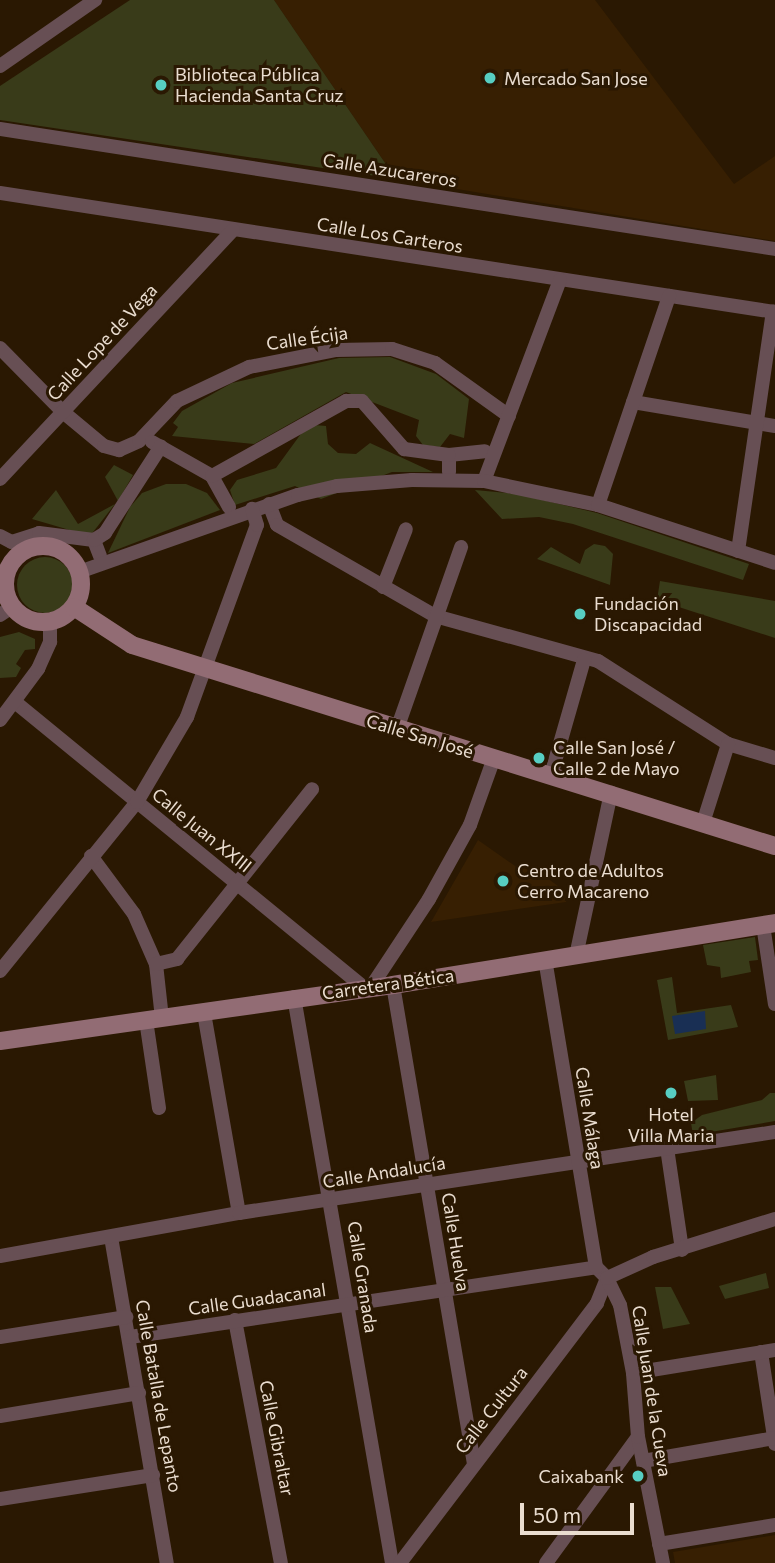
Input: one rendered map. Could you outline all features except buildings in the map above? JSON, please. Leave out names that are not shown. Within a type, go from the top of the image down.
[{"type":"main road","points":[[38,546],[51,547],[64,552],[79,572],[82,584],[74,607],[50,622],[29,620],[6,611],[4,587],[8,555],[38,546]]},
{"type":"main road","name":"Calle San José","points":[[74,607],[132,645],[775,846]]},
{"type":"main road","name":"Carretera Bética","points":[[0,1041],[393,985],[769,924]]},
{"type":"street","points":[[0,66],[95,0]]},
{"type":"street","name":"Calle Azucareros","points":[[0,129],[775,248]]},
{"type":"street","name":"Calle Los Carteros","points":[[0,192],[774,312]]},
{"type":"street","name":"Calle Lope de Vega","points":[[0,479],[233,230]]},
{"type":"street","points":[[484,481],[560,280]]},
{"type":"street","points":[[598,505],[669,296]]},
{"type":"street","points":[[738,551],[774,312]]},
{"type":"street","points":[[0,348],[63,412]]},
{"type":"street","name":"Calle Écija","points":[[63,412],[104,446],[119,450],[139,441],[177,401],[249,367],[336,350],[392,349],[435,363],[509,416]]},
{"type":"street","points":[[212,476],[346,401],[362,401],[404,449],[449,454],[485,452]]},
{"type":"street","points":[[633,402],[775,426]]},
{"type":"street","points":[[0,536],[12,542],[39,533],[94,540],[105,533],[155,443],[212,476],[229,507]]},
{"type":"street","points":[[449,454],[449,472]]},
{"type":"street","points":[[79,572],[252,509],[337,486],[484,481],[598,505],[775,563]]},
{"type":"street","points":[[269,504],[277,525]]},
{"type":"street","points":[[0,971],[138,802],[187,717],[257,525],[252,509]]},
{"type":"street","points":[[257,525],[277,525],[435,616],[584,660],[598,661],[728,744],[775,758]]},
{"type":"street","points":[[383,587],[405,529]]},
{"type":"street","points":[[94,540],[100,556]]},
{"type":"street","points":[[397,729],[461,547]]},
{"type":"street","points":[[0,720],[15,702],[46,652],[50,622]]},
{"type":"street","points":[[551,775],[584,660]]},
{"type":"street","name":"Calle Juan XXIII","points":[[15,702],[368,987]]},
{"type":"street","points":[[703,823],[728,744]]},
{"type":"street","points":[[368,987],[429,899],[470,825],[494,758]]},
{"type":"street","points":[[156,964],[177,959],[239,885],[312,789]]},
{"type":"street","points":[[576,956],[611,793]]},
{"type":"street","points":[[92,856],[134,914],[156,964],[154,1019],[159,1108]]},
{"type":"street","points":[[769,924],[775,1004]]},
{"type":"street","name":"Calle Málaga","points":[[545,960],[578,1164],[602,1273]]},
{"type":"street","name":"Calle Huelva","points":[[393,985],[474,1463]]},
{"type":"street","name":"Calle Granada","points":[[294,997],[392,1563]]},
{"type":"street","points":[[204,1013],[239,1213]]},
{"type":"street","name":"Calle Andalucía","points":[[0,1256],[239,1213],[578,1164],[775,1132]]},
{"type":"street","points":[[667,1148],[682,1250]]},
{"type":"street","points":[[602,1273],[775,1219]]},
{"type":"street","name":"Calle Batalla de Lepanto","points":[[111,1237],[167,1563]]},
{"type":"street","name":"Calle Guadacanal","points":[[130,1337],[235,1320],[602,1273]]},
{"type":"street","name":"Calle Juan de la Cueva","points":[[602,1273],[620,1305],[633,1373],[638,1437],[663,1563]]},
{"type":"street","name":"Calle Cultura","points":[[400,1563],[597,1303],[602,1273]]},
{"type":"street","points":[[0,1337],[125,1317]]},
{"type":"street","name":"Calle Gibraltar","points":[[235,1320],[281,1563]]},
{"type":"street","points":[[633,1373],[768,1351],[775,1440],[643,1461]]},
{"type":"street","points":[[0,1416],[139,1393]]},
{"type":"street","points":[[545,1563],[638,1437]]},
{"type":"street","points":[[0,1499],[153,1475]]},
{"type":"street","points":[[659,1544],[775,1525]]},
{"type":"shaded area","name":"Mercado San Jose","points":[[274,0],[595,0],[734,184],[775,156],[775,241],[396,179]]},
{"type":"shaded area","name":"Centro de Adultos Cerro Macareno","points":[[478,840],[518,868],[524,861],[569,894],[566,902],[431,922]]},
{"type":"shaded area","points":[[775,1535],[775,1563],[675,1563],[673,1552]]},
{"type":"green space","points":[[130,0],[274,0],[396,179],[0,120],[0,86]]},
{"type":"green space","points":[[390,357],[436,374],[469,399],[464,438],[450,434],[440,447],[423,445],[416,436],[419,420],[346,392],[254,444],[172,436],[178,427],[173,423],[182,411],[232,383],[339,358]]},
{"type":"green space","points":[[314,425],[326,426],[328,444],[338,453],[356,454],[370,443],[433,472],[392,472],[321,499],[295,486],[235,505],[230,490],[237,480],[276,468],[303,431]]},
{"type":"green space","points":[[114,465],[133,475],[118,501],[105,477]]},
{"type":"green space","points":[[166,484],[186,484],[207,493],[220,510],[108,553],[130,507],[142,493]]},
{"type":"green space","points":[[56,490],[78,524],[115,504],[90,536],[32,519]]},
{"type":"green space","points":[[475,490],[517,494],[597,513],[749,564],[743,580],[573,524],[539,517],[502,519]]},
{"type":"green space","points":[[594,544],[605,546],[613,554],[610,585],[537,559],[551,547],[580,564],[585,550]]},
{"type":"green space","points":[[45,557],[56,559],[65,565],[71,574],[71,596],[65,605],[56,611],[45,613],[34,611],[25,605],[19,596],[17,585],[19,574],[25,565],[34,559]]},
{"type":"green space","points":[[660,581],[775,601],[775,638],[657,600]]},
{"type":"green space","points":[[19,632],[35,639],[35,649],[25,650],[16,664],[21,668],[16,677],[0,678],[0,637]]},
{"type":"green space","points":[[755,937],[758,960],[749,961],[751,972],[721,978],[720,967],[707,965],[703,945]]},
{"type":"green space","points":[[672,977],[677,1013],[731,1005],[738,1027],[668,1040],[657,980]]},
{"type":"green space","points":[[716,1075],[718,1100],[688,1101],[684,1081]]},
{"type":"green space","points":[[770,1093],[775,1093],[775,1121],[693,1135],[691,1123],[702,1115],[762,1100]]},
{"type":"green space","points":[[766,1273],[769,1288],[725,1299],[719,1286]]},
{"type":"green space","points":[[655,1287],[671,1287],[690,1324],[663,1329]]},
{"type":"water","points":[[705,1011],[706,1029],[675,1034],[672,1016]]},
{"type":"place","name":"Mercado San Jose","points":[[490,78]]},
{"type":"place","name":"Biblioteca Pública Hacienda Santa Cruz","points":[[161,85]]},
{"type":"place","name":"Fundación Discapacidad","points":[[580,614]]},
{"type":"place","name":"Calle San José / Calle 2 de Mayo","points":[[539,758]]},
{"type":"place","name":"Centro de Adultos Cerro Macareno","points":[[503,881]]},
{"type":"place","name":"Hotel Villa Maria","points":[[671,1093]]},
{"type":"place","name":"Caixabank","points":[[638,1476]]}]
